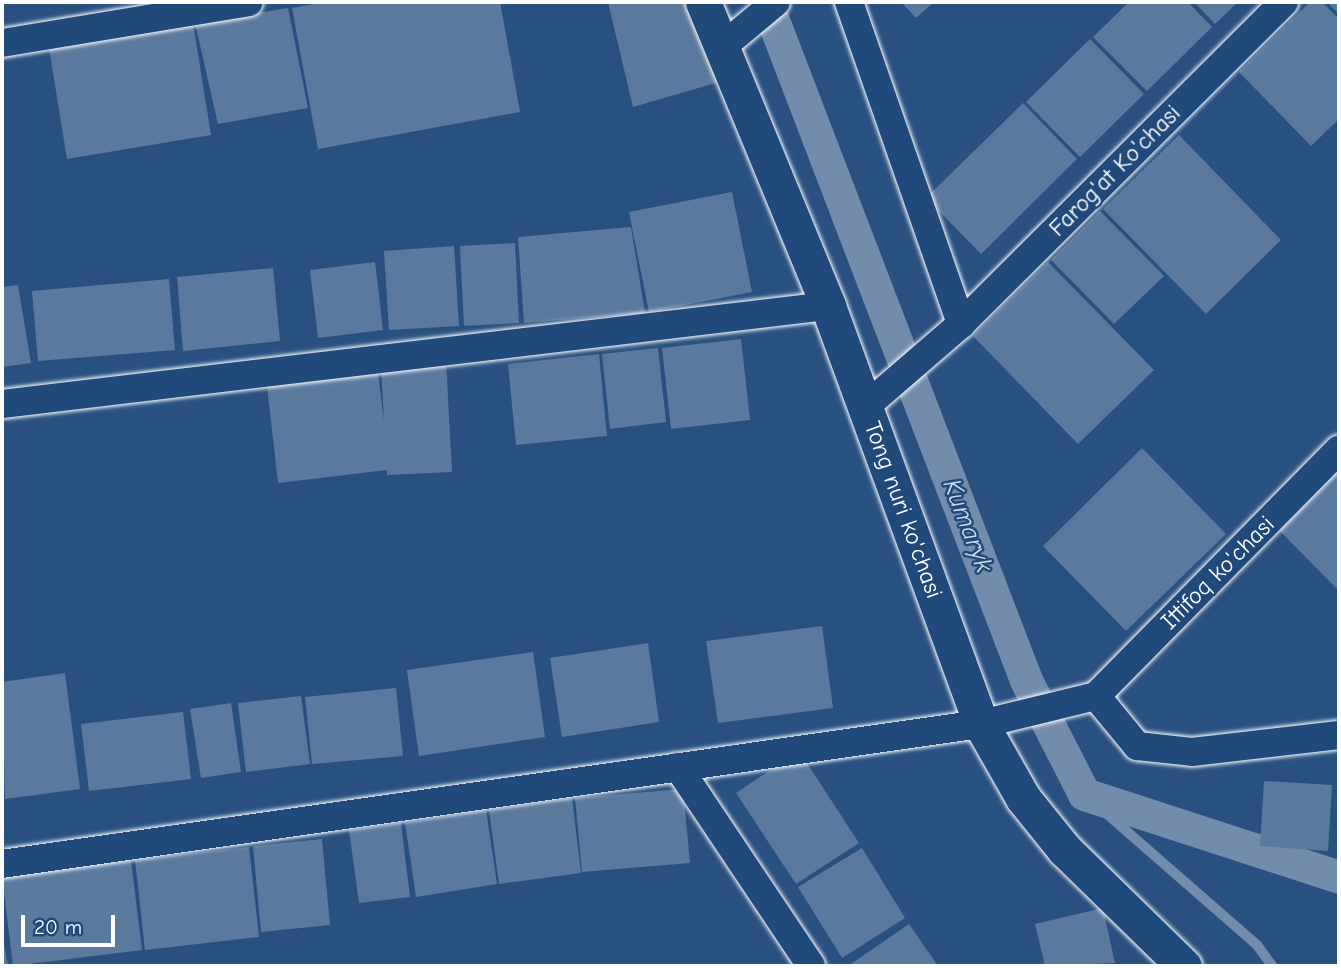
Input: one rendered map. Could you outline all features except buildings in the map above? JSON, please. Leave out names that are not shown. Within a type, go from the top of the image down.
[{"type":"street","points":[[2,43],[249,2]]},
{"type":"street","name":"Tong nuri ko'chasi","points":[[703,2],[828,306],[865,407],[994,720],[1023,798],[1065,850],[1184,966]]},
{"type":"street","points":[[722,47],[776,2]]},
{"type":"street","points":[[849,2],[952,331]]},
{"type":"street","name":"Farog'at Ko'chasi","points":[[865,407],[952,331],[1284,2]]},
{"type":"street","points":[[2,404],[828,306]]},
{"type":"street","name":"Ittifoq ko'chasi","points":[[1096,696],[1339,450]]},
{"type":"street","points":[[2,864],[994,720],[1096,696],[1137,746],[1192,752],[1339,735]]},
{"type":"street","points":[[678,767],[811,966]]},
{"type":"waterway","name":"Kumaryk","points":[[766,2],[1026,680],[1084,794],[1339,877]]},
{"type":"waterway","points":[[1084,794],[1257,945],[1272,966]]}]
